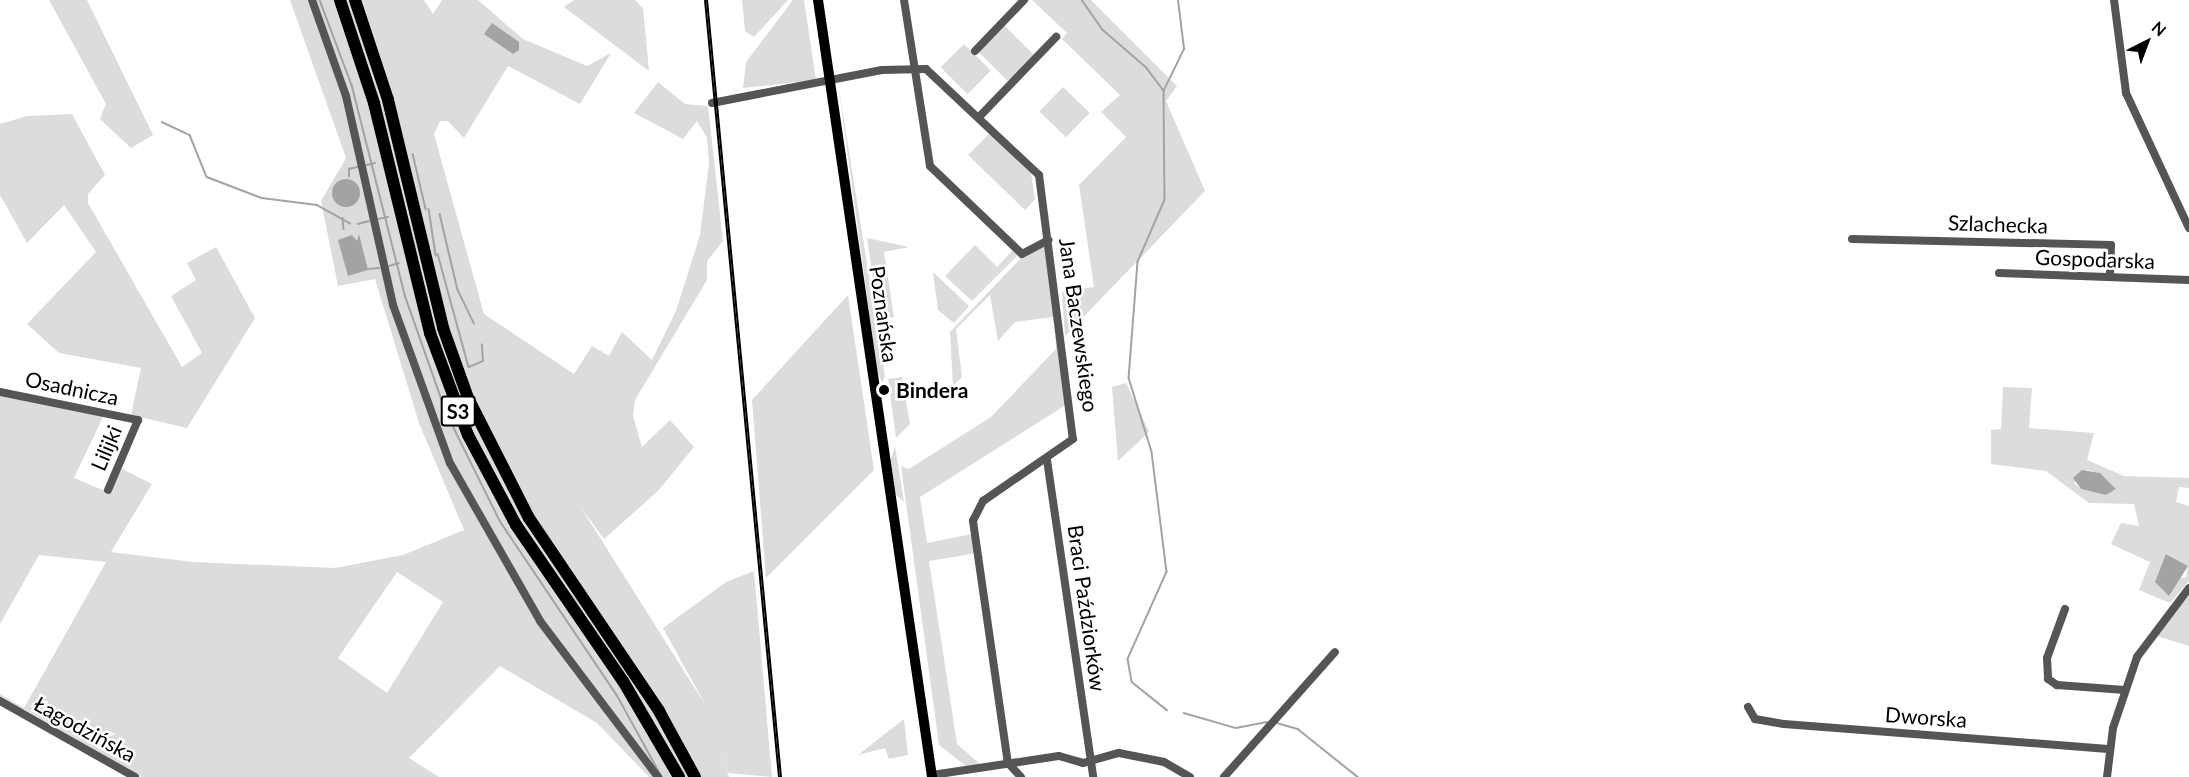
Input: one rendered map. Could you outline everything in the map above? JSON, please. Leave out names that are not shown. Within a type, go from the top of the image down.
[{"type":"highway","name":"S3","points":[[340,0],[374,104],[427,324],[468,435],[516,525],[635,700],[679,777]]},
{"type":"highway","name":"S3","points":[[355,0],[388,100],[443,328],[468,398],[529,518],[653,702],[695,777]]},
{"type":"main road","name":"Poznańska","points":[[818,0],[932,776]]},
{"type":"street","points":[[312,0],[346,96],[396,314],[450,463],[534,611],[658,777]]},
{"type":"street","points":[[904,0],[913,70],[930,166],[1022,254],[1048,240]]},
{"type":"street","points":[[975,51],[1024,0]]},
{"type":"street","points":[[2114,0],[2126,93],[2189,228]]},
{"type":"street","points":[[980,116],[1056,37]]},
{"type":"street","name":"Jana Baczewskiego","points":[[714,101],[913,70],[936,74],[1039,175],[1075,425],[1073,439],[1047,460],[983,501],[974,521],[1008,763]]},
{"type":"street","name":"Szlachecka","points":[[1852,239],[2111,245],[2110,277]]},
{"type":"street","name":"Gospodarska","points":[[1999,273],[2189,280]]},
{"type":"street","name":"Osadnicza","points":[[0,392],[138,420]]},
{"type":"street","name":"Lilijki","points":[[108,490],[138,420]]},
{"type":"street","name":"Braci Paździorków","points":[[1047,460],[1093,777]]},
{"type":"street","points":[[2107,777],[2108,749],[2125,690],[2147,638],[2189,588]]},
{"type":"street","points":[[2066,609],[2047,658],[2048,679],[2056,685],[2125,690]]},
{"type":"street","points":[[1224,777],[1335,652]]},
{"type":"street","name":"Łagodzińska","points":[[0,701],[135,777]]},
{"type":"street","name":"Dworska","points":[[1748,707],[1755,719],[1784,724],[2108,749]]},
{"type":"street","points":[[932,776],[1059,756],[1090,762],[1134,754],[1190,777]]},
{"type":"street","points":[[1008,763],[1021,777]]},
{"type":"shaded area","points":[[49,0],[87,0],[153,135],[131,148],[100,119],[106,104]]},
{"type":"shaded area","points":[[290,0],[424,0],[433,14],[442,0],[478,0],[523,39],[587,66],[611,53],[580,104],[508,66],[464,138],[448,121],[440,121],[434,134],[484,314],[574,374],[592,346],[609,356],[622,332],[652,360],[676,311],[700,235],[709,163],[707,138],[697,121],[683,139],[634,113],[658,82],[685,104],[708,106],[723,241],[707,261],[707,280],[635,400],[633,416],[642,447],[670,420],[694,447],[658,491],[604,539],[580,506],[706,706],[663,628],[726,582],[754,571],[772,777],[728,773],[714,729],[729,777],[649,777],[597,723],[500,666],[409,758],[439,777],[142,777],[24,709],[19,716],[0,705],[0,694],[24,708],[106,562],[39,555],[0,624],[0,393],[103,417],[74,478],[110,493],[122,469],[152,484],[111,552],[193,562],[335,568],[403,555],[464,530],[419,423],[375,279],[338,286],[321,201],[346,158]],"holes":[[[397,572],[443,602],[387,693],[338,658]]]},
{"type":"shaded area","points":[[574,0],[635,0],[643,8],[649,71],[564,7]]},
{"type":"shaded area","points":[[742,0],[788,0],[754,37],[745,31]]},
{"type":"shaded area","points":[[793,0],[804,0],[816,80],[743,88],[746,62]]},
{"type":"shaded area","points":[[1032,0],[1091,0],[1177,86],[1166,101],[1205,191],[1065,336],[1062,292],[1094,287],[1079,185],[1126,137],[1101,112],[1120,95],[1062,39],[1067,33]]},
{"type":"shaded area","points":[[492,23],[519,42],[519,50],[513,54],[484,34]]},
{"type":"shaded area","points":[[1003,24],[1034,55],[1008,81],[977,50]]},
{"type":"shaded area","points":[[964,44],[991,71],[968,94],[941,67]]},
{"type":"shaded area","points":[[838,83],[885,376],[882,383],[877,370]]},
{"type":"shaded area","points":[[1063,87],[1090,113],[1066,137],[1039,111]]},
{"type":"shaded area","points":[[72,114],[105,175],[88,194],[88,203],[182,367],[202,353],[171,296],[196,280],[187,263],[216,247],[255,318],[187,428],[131,415],[141,368],[59,353],[27,324],[96,252],[64,205],[27,243],[0,195],[0,124],[27,116]]},
{"type":"shaded area","points":[[990,133],[1031,173],[1035,199],[1025,210],[968,155]]},
{"type":"shaded area","points":[[346,179],[356,183],[360,193],[356,203],[346,207],[336,203],[332,193],[336,183]]},
{"type":"shaded area","points":[[359,234],[368,270],[348,276],[338,240],[352,235],[357,241]]},
{"type":"shaded area","points":[[867,238],[909,247],[884,252],[894,317],[879,319]]},
{"type":"shaded area","points":[[975,245],[997,267],[1013,250],[1018,255],[972,301],[945,276]]},
{"type":"shaded area","points":[[1046,245],[1054,317],[1015,322],[998,341],[990,295],[956,329],[962,377],[953,386],[950,332],[1025,254]]},
{"type":"shaded area","points":[[933,272],[969,306],[954,323],[938,310]]},
{"type":"shaded area","points":[[848,295],[874,470],[766,578],[752,400]]},
{"type":"shaded area","points":[[1055,331],[1069,403],[920,497],[927,543],[977,533],[977,553],[929,561],[957,744],[980,764],[966,766],[939,745],[901,466],[909,469],[991,417],[1056,349]]},
{"type":"shaded area","points":[[902,377],[910,424],[896,438],[888,379]]},
{"type":"shaded area","points":[[1126,383],[1149,432],[1118,461],[1112,387]]},
{"type":"shaded area","points":[[2003,387],[2032,388],[2029,428],[2094,433],[2087,460],[2124,476],[2189,478],[2189,488],[2179,487],[2176,502],[2189,506],[2189,581],[2170,603],[2139,590],[2150,562],[2111,544],[2121,523],[2139,526],[2134,504],[2089,503],[2046,471],[1991,464],[1991,430],[2001,429]],"holes":[[[2087,470],[2100,473],[2116,489],[2106,495],[2081,489],[2074,483]],[[2167,554],[2188,566],[2186,577],[2155,582]]]},
{"type":"shaded area","points":[[895,446],[904,502],[894,493],[890,462]]},
{"type":"shaded area","points":[[2082,470],[2100,473],[2116,489],[2106,495],[2081,489],[2073,478]]},
{"type":"shaded area","points":[[2166,554],[2188,566],[2169,596],[2155,582]]},
{"type":"shaded area","points":[[2189,596],[2189,646],[2157,636],[2156,633]]},
{"type":"shaded area","points":[[904,719],[908,755],[889,759],[885,748],[858,755]]},
{"type":"waterway","points":[[320,0],[352,85],[405,295],[447,414],[500,521],[617,695],[662,777]]},
{"type":"waterway","points":[[1082,0],[1102,29],[1146,67],[1164,91],[1165,200],[1138,262],[1129,378],[1152,452],[1167,572],[1128,659],[1132,682],[1167,710]]},
{"type":"waterway","points":[[1164,90],[1184,49],[1178,0]]},
{"type":"waterway","points":[[162,122],[190,135],[207,177],[262,198],[317,205],[350,223]]},
{"type":"waterway","points":[[413,154],[426,209]]},
{"type":"waterway","points":[[367,165],[375,163]]},
{"type":"waterway","points":[[349,177],[349,169],[358,167]]},
{"type":"waterway","points":[[429,209],[436,255]]},
{"type":"waterway","points":[[440,214],[458,290],[474,323]]},
{"type":"waterway","points":[[378,219],[388,217]]},
{"type":"waterway","points":[[343,218],[344,229]]},
{"type":"waterway","points":[[358,224],[369,221]]},
{"type":"waterway","points":[[438,254],[469,367],[483,361],[482,345]]},
{"type":"waterway","points":[[389,266],[399,263]]},
{"type":"waterway","points":[[368,269],[379,268]]},
{"type":"waterway","points":[[1184,713],[1236,728],[1266,722]]},
{"type":"waterway","points":[[1277,723],[1298,729],[1358,777]]},
{"type":"railway","points":[[706,0],[780,777]]},
{"type":"place","name":"Bindera","points":[[884,390]]}]
